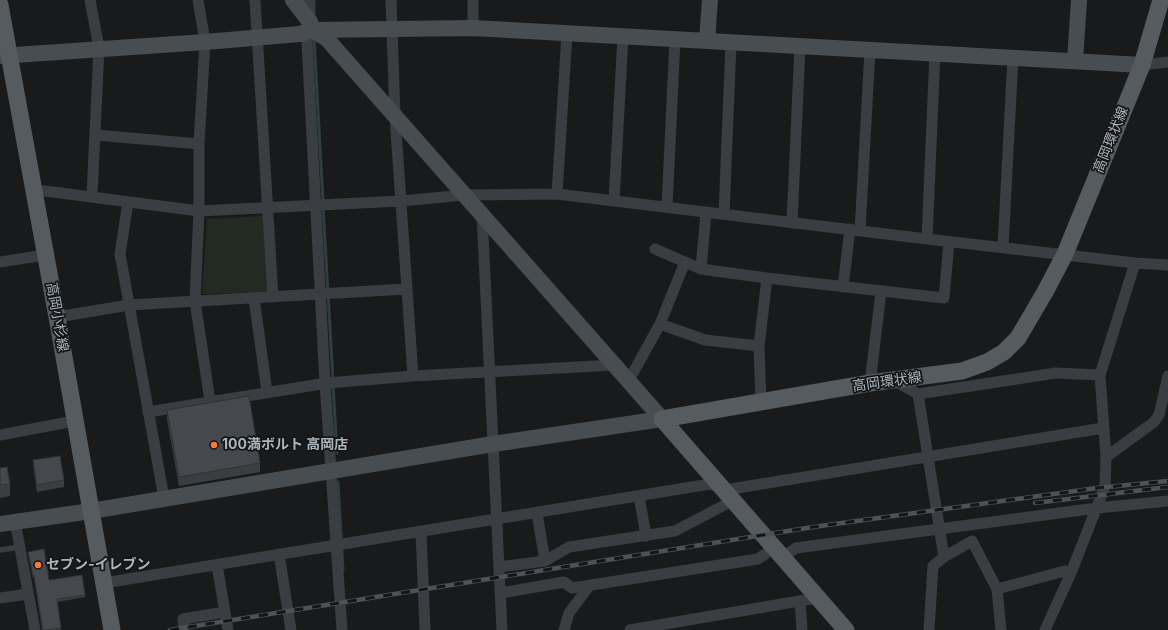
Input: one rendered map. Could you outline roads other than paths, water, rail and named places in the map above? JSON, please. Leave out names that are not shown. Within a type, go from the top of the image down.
[{"type":"main road","name":"高岡環状線","points":[[662,419],[870,383],[895,381],[962,371],[987,362],[1004,352],[1018,338],[1065,254],[1142,65],[1161,0]]},
{"type":"main road","name":"高岡小杉線","points":[[0,5],[5,55],[57,317],[74,422],[112,630]]},
{"type":"main road","points":[[662,419],[730,495],[846,630]]},
{"type":"street","points":[[90,0],[99,48],[92,196]]},
{"type":"street","points":[[198,0],[205,42],[199,144],[199,211],[195,302],[210,402]]},
{"type":"street","points":[[255,0],[273,298]]},
{"type":"street","points":[[293,0],[315,29],[327,39],[662,419]]},
{"type":"street","points":[[308,0],[315,29]]},
{"type":"street","points":[[391,0],[395,116],[413,376]]},
{"type":"street","points":[[473,0],[473,28]]},
{"type":"street","points":[[707,41],[710,0]]},
{"type":"street","points":[[1075,61],[1079,0]]},
{"type":"street","points":[[5,55],[205,42],[300,34],[315,29],[473,28],[1142,65],[1168,62]]},
{"type":"street","points":[[315,29],[308,36],[307,42],[326,383],[335,471],[336,545],[342,630]]},
{"type":"street","points":[[557,194],[567,33]]},
{"type":"street","points":[[614,202],[623,36]]},
{"type":"street","points":[[667,207],[675,39]]},
{"type":"street","points":[[724,214],[731,43]]},
{"type":"street","points":[[792,223],[800,46]]},
{"type":"street","points":[[843,287],[855,230],[870,50]]},
{"type":"street","points":[[927,239],[935,53]]},
{"type":"street","points":[[1003,247],[1013,57]]},
{"type":"street","points":[[96,135],[199,144]]},
{"type":"street","points":[[33,193],[45,191],[92,196],[199,211],[268,209],[329,204],[401,201],[465,195],[557,194],[949,242],[1135,263],[1168,265]]},
{"type":"street","points":[[128,202],[120,254],[164,498]]},
{"type":"street","points":[[701,269],[706,212]]},
{"type":"street","points":[[482,214],[491,372],[502,630]]},
{"type":"street","points":[[655,249],[701,269],[881,292],[944,298],[949,242]]},
{"type":"street","points":[[0,262],[45,255]]},
{"type":"street","points":[[628,382],[660,324],[686,262]]},
{"type":"street","points":[[1045,630],[1071,573],[1098,508],[1105,486],[1106,457],[1100,375],[1135,263]]},
{"type":"street","points":[[761,401],[759,346],[767,278]]},
{"type":"street","points":[[57,317],[129,305],[273,298],[406,289]]},
{"type":"street","points":[[870,383],[881,292]]},
{"type":"street","points":[[254,298],[267,392]]},
{"type":"street","points":[[660,324],[705,340],[759,346]]},
{"type":"street","points":[[148,412],[326,383],[413,376],[614,365]]},
{"type":"street","points":[[895,381],[918,394],[1056,373],[1100,375]]},
{"type":"street","points":[[1106,457],[1154,422],[1159,415],[1167,383]]},
{"type":"street","points":[[918,394],[938,529],[944,557]]},
{"type":"street","points":[[35,630],[19,547],[8,522],[91,512],[164,498],[493,444],[662,419]]},
{"type":"street","points":[[0,435],[74,422]]},
{"type":"street","points":[[499,567],[545,560],[569,547],[675,532],[730,495],[928,456],[1103,428]]},
{"type":"street","points":[[104,583],[710,484],[730,495]]},
{"type":"street","points":[[639,496],[646,536]]},
{"type":"street","points":[[500,593],[564,582],[572,588],[758,559],[796,548],[1098,508],[1168,501]]},
{"type":"street","points":[[538,513],[545,560]]},
{"type":"street","points":[[421,532],[425,630]]},
{"type":"street","points":[[928,630],[933,566],[944,557],[972,540],[997,589],[1001,630]]},
{"type":"street","points":[[279,554],[290,630]]},
{"type":"street","points":[[217,565],[228,630]]},
{"type":"street","points":[[997,589],[1065,571],[1071,573]]},
{"type":"street","points":[[564,630],[569,613],[590,585]]},
{"type":"street","points":[[0,598],[28,594]]},
{"type":"street","points":[[630,630],[811,599],[816,595]]},
{"type":"street","points":[[800,601],[802,630]]},
{"type":"street","points":[[184,630],[182,619],[225,612]]},
{"type":"lane","points":[[0,550],[19,547]]},
{"type":"waterway","points":[[314,0],[314,14]]},
{"type":"waterway","points":[[314,38],[323,202]]},
{"type":"waterway","points":[[323,207],[333,380]]},
{"type":"waterway","points":[[333,385],[337,453]]},
{"type":"waterway","points":[[338,482],[343,570]]},
{"type":"railway","points":[[170,630],[813,527],[1097,488],[1168,481]]},
{"type":"railway","points":[[1035,503],[1168,487]]},
{"type":"place","name":"100満ボルト 高岡店","points":[[214,445]]},
{"type":"place","name":"セブン-イレブン","points":[[38,565]]}]
